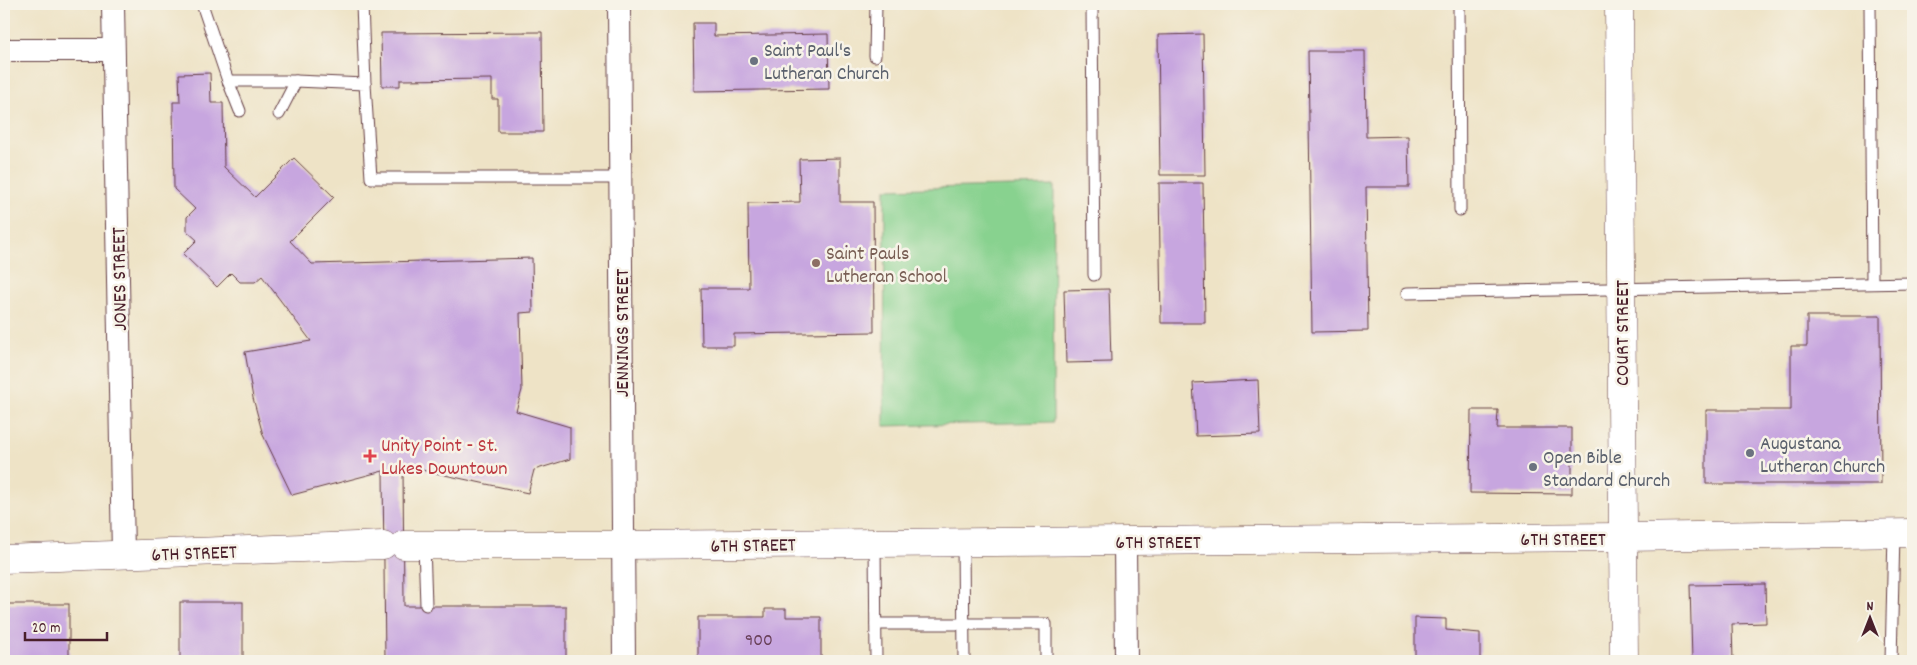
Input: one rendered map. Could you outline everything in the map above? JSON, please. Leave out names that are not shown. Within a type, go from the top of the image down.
[{"type":"main road","name":"COURT STREET","points":[[1619,4],[1624,661]]},
{"type":"main road","name":"6TH STREET","points":[[4,559],[404,545],[875,543],[1904,533]]},
{"type":"street","name":"JONES STREET","points":[[113,4],[123,555]]},
{"type":"street","name":"JENNINGS STREET","points":[[619,4],[624,661]]},
{"type":"street","points":[[4,50],[113,50]]},
{"type":"street","points":[[1125,541],[1126,661]]},
{"type":"lane","points":[[202,4],[240,111]]},
{"type":"lane","points":[[362,4],[364,84],[371,178],[620,178]]},
{"type":"lane","points":[[875,56],[876,4]]},
{"type":"lane","points":[[1092,4],[1094,274]]},
{"type":"lane","points":[[1459,4],[1460,210]]},
{"type":"lane","points":[[1870,4],[1872,283]]},
{"type":"lane","points":[[228,81],[364,84]]},
{"type":"lane","points":[[279,114],[296,81]]},
{"type":"lane","points":[[1407,293],[1913,283]]},
{"type":"lane","points":[[1891,661],[1904,533]]},
{"type":"lane","points":[[963,542],[964,661]]},
{"type":"lane","points":[[875,543],[876,661]]},
{"type":"lane","points":[[404,545],[426,605]]},
{"type":"lane","points":[[876,624],[1046,624],[1046,661]]},
{"type":"green space","points":[[1054,185],[1053,422],[884,426],[885,189]]},
{"type":"building","points":[[693,23],[714,23],[714,36],[828,34],[829,89],[694,91]]},
{"type":"building","points":[[542,32],[543,132],[498,132],[498,99],[492,99],[492,79],[400,80],[400,86],[382,86],[381,33]]},
{"type":"building","points":[[1203,34],[1205,175],[1160,175],[1158,35]]},
{"type":"building","points":[[1308,51],[1365,51],[1366,137],[1408,136],[1409,187],[1366,187],[1368,331],[1312,332]]},
{"type":"building","points":[[210,73],[211,103],[223,103],[224,167],[255,197],[294,158],[334,197],[290,241],[312,264],[532,258],[533,312],[520,313],[522,390],[516,411],[570,427],[570,459],[534,470],[528,493],[403,466],[404,606],[566,606],[566,661],[385,661],[383,471],[292,495],[263,435],[253,398],[245,352],[311,341],[262,276],[255,282],[240,282],[231,273],[217,287],[183,254],[197,240],[187,231],[187,217],[195,209],[174,189],[173,102],[180,102],[179,74]]},
{"type":"building","points":[[840,158],[840,202],[873,202],[874,332],[734,334],[734,346],[702,346],[701,288],[749,288],[748,203],[800,202],[799,159]]},
{"type":"building","points":[[1159,183],[1203,183],[1205,323],[1161,323]]},
{"type":"building","points":[[1109,289],[1111,362],[1066,363],[1064,290]]},
{"type":"building","points":[[1807,316],[1880,316],[1881,484],[1706,484],[1706,410],[1791,410],[1791,346],[1807,346]]},
{"type":"building","points":[[1258,380],[1260,434],[1196,436],[1193,383]]},
{"type":"building","points":[[1471,410],[1498,410],[1497,428],[1572,428],[1572,494],[1470,493]]},
{"type":"building","points":[[1765,584],[1766,623],[1732,624],[1733,661],[1692,661],[1690,585]]},
{"type":"building","points":[[180,602],[243,602],[243,661],[180,661]]},
{"type":"building","points":[[4,604],[69,604],[69,661],[4,661]]},
{"type":"building","points":[[765,609],[786,609],[786,617],[821,617],[821,661],[698,661],[698,617],[765,617]]},
{"type":"building","points":[[1415,618],[1446,619],[1446,630],[1480,633],[1480,661],[1415,661]]},
{"type":"place","name":"Saint Paul's Lutheran Church","points":[[754,61]]},
{"type":"place","name":"Saint Pauls Lutheran School","points":[[816,263]]},
{"type":"place","name":"Augustana Lutheran Church","points":[[1750,453]]},
{"type":"place","name":"Unity Point - St. Lukes Downtown","points":[[370,456]]},
{"type":"place","name":"Open Bible Standard Church","points":[[1533,467]]}]
